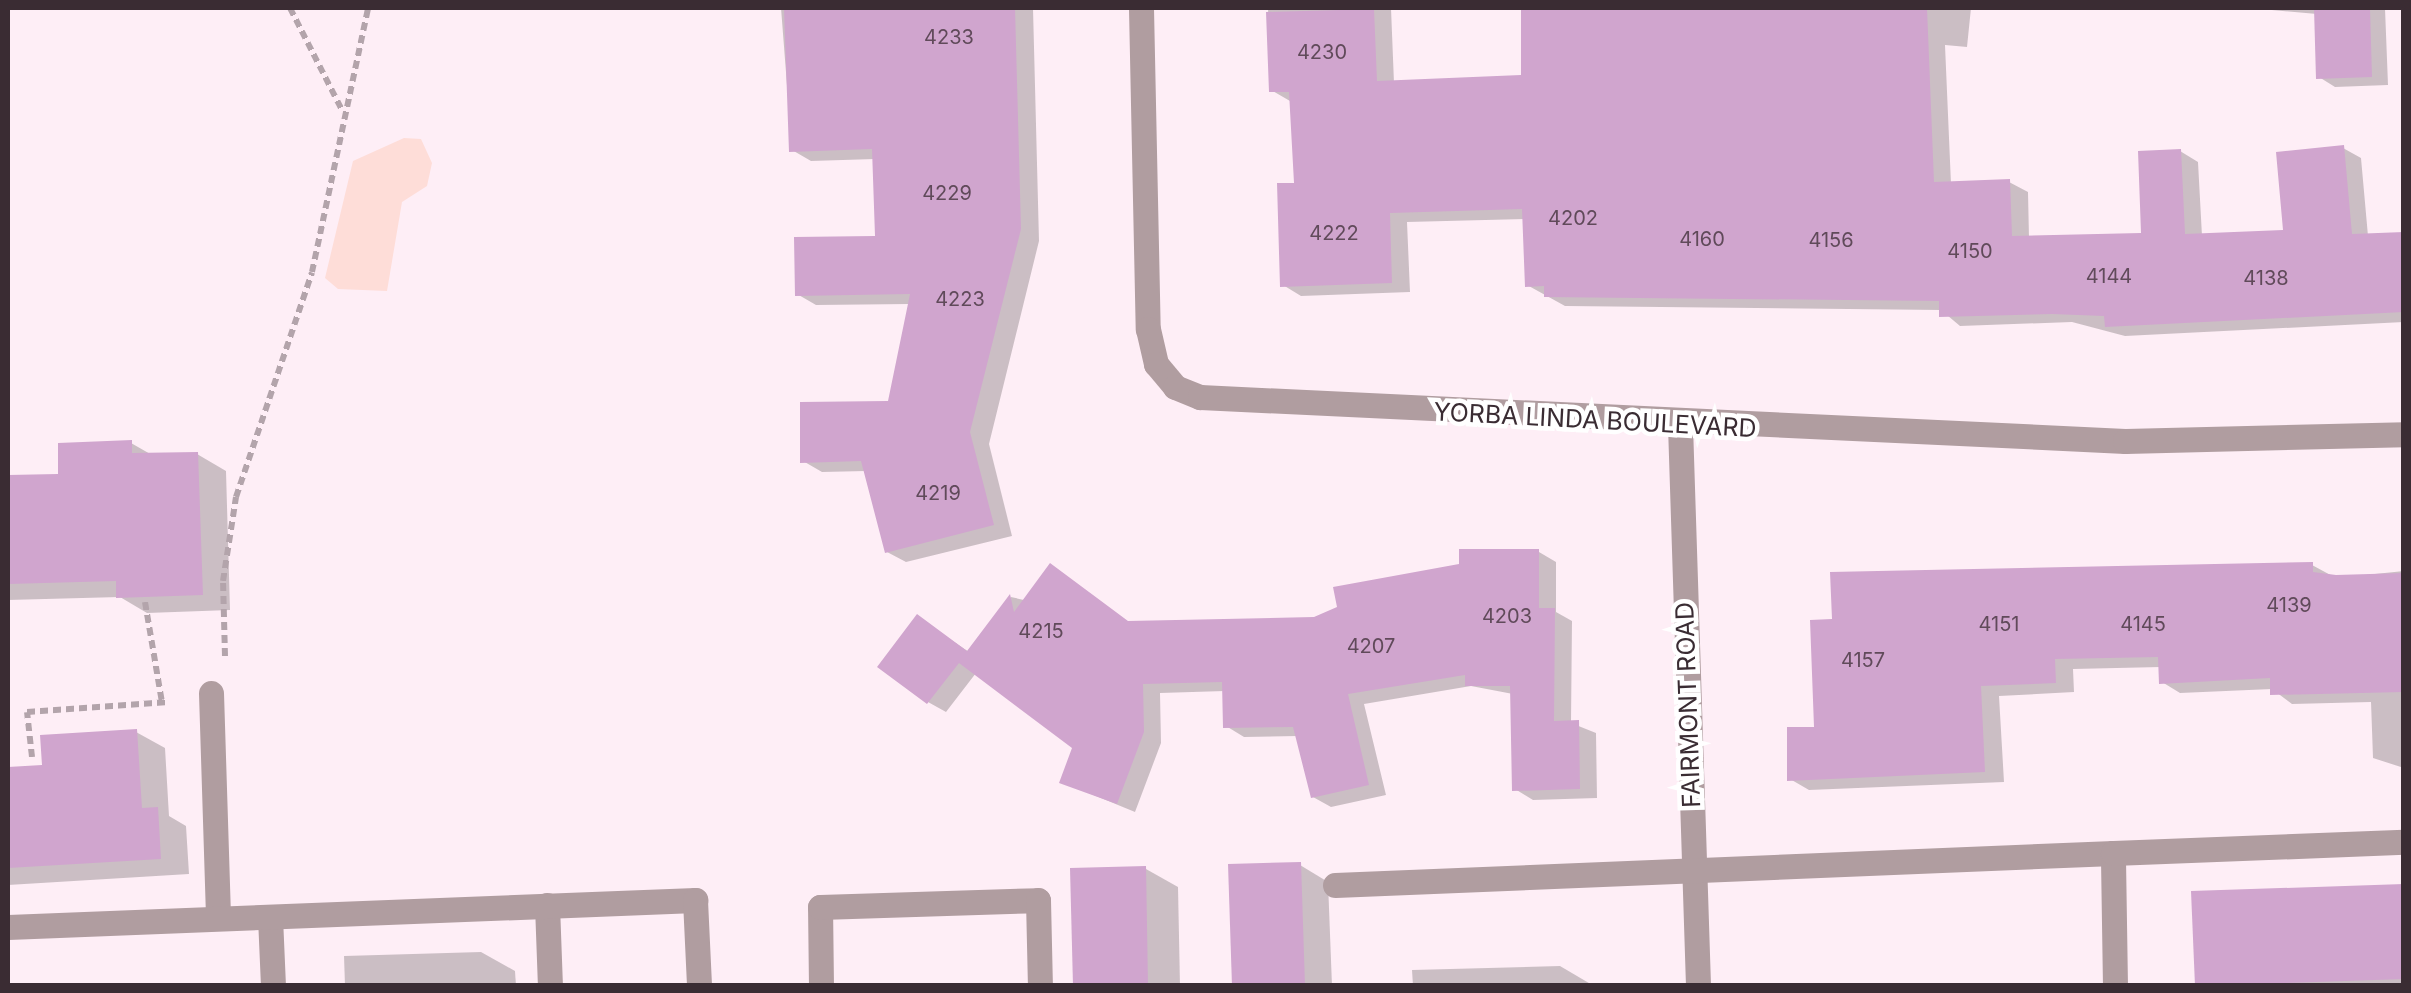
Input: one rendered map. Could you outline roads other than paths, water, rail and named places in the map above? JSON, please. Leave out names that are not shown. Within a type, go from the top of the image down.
[{"type":"street","name":"YORBA LINDA BOULEVARD","points":[[1141,8],[1148,330],[1156,364],[1175,387],[1236,401],[1680,424],[2125,441],[2404,434]]},
{"type":"street","name":"FAIRMONT ROAD","points":[[1680,424],[1698,986]]},
{"type":"street","points":[[212,696],[218,918]]},
{"type":"street","points":[[1335,885],[2404,842]]},
{"type":"street","points":[[2113,853],[2115,986]]},
{"type":"street","points":[[8,927],[696,900],[699,986]]},
{"type":"street","points":[[821,986],[820,907],[1038,900],[1040,986]]},
{"type":"street","points":[[546,906],[550,986]]},
{"type":"street","points":[[270,916],[272,986]]}]
